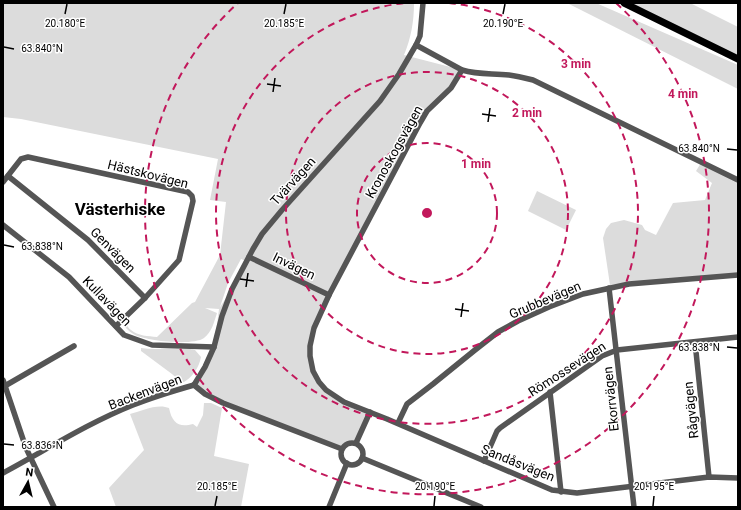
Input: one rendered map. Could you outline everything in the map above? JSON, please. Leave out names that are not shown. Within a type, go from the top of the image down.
[{"type":"main road","points":[[624,3],[738,58]]},
{"type":"street","name":"Tvärvägen","points":[[194,385],[205,367],[214,346],[222,316],[232,289],[262,234],[380,101],[399,74],[416,46],[420,36],[423,3]]},
{"type":"street","points":[[416,46],[462,70],[489,75],[510,75],[533,80],[738,180]]},
{"type":"street","name":"Kronoskogsvägen","points":[[370,412],[344,402],[330,393],[319,382],[313,370],[310,356],[311,338],[329,295],[420,123],[427,111],[451,88],[462,70]]},
{"type":"street","name":"Hästskovägen","points":[[3,182],[22,159],[28,158],[190,194],[192,196],[179,260],[145,298],[116,326]]},
{"type":"street","name":"Genvägen","points":[[8,176],[88,240],[145,298]]},
{"type":"street","name":"Kullavägen","points":[[3,225],[69,277],[124,335],[152,345],[214,346]]},
{"type":"street","name":"Invägen","points":[[249,257],[329,295]]},
{"type":"street","name":"Grubbevägen","points":[[398,423],[407,404],[498,332],[549,307],[583,294],[629,284],[738,275]]},
{"type":"street","name":"Ekorrvägen","points":[[609,288],[634,507]]},
{"type":"street","name":"Römossevägen","points":[[484,461],[498,429],[602,356],[617,350],[738,337]]},
{"type":"street","name":"Rågvägen","points":[[695,342],[709,477]]},
{"type":"street","points":[[4,387],[74,346]]},
{"type":"street","points":[[3,380],[4,387],[30,458],[54,507]]},
{"type":"street","name":"Backenvägen","points":[[3,473],[95,423],[132,405],[194,385],[205,394],[223,403],[342,449]]},
{"type":"street","points":[[550,392],[561,492]]},
{"type":"street","points":[[356,443],[370,412]]},
{"type":"street","name":"Sandåsvägen","points":[[370,412],[552,490],[561,492],[631,487],[709,477],[738,478]]},
{"type":"street","points":[[352,442],[356,443],[362,449],[362,458],[360,462],[356,464],[346,463],[341,457],[342,449],[347,444],[352,442]]},
{"type":"street","points":[[362,458],[481,507]]},
{"type":"street","points":[[329,507],[346,463]]},
{"type":"shaded area","points":[[3,3],[414,3],[412,30],[404,55],[462,70],[459,76],[427,111],[314,328],[311,363],[326,390],[370,412],[356,443],[348,444],[342,449],[223,403],[194,385],[214,347],[219,309],[205,308],[217,313],[212,327],[204,338],[190,342],[170,342],[141,337],[135,335],[125,327],[124,322],[134,332],[157,337],[192,303],[195,302],[220,255],[226,202],[210,200],[218,159],[21,119],[3,117]],"holes":[[[241,259],[246,261],[232,289],[220,307],[228,283]]]},
{"type":"shaded area","points":[[567,3],[596,3],[738,65],[738,89]]},
{"type":"shaded area","points":[[624,3],[690,3],[738,27],[738,59]]},
{"type":"shaded area","points":[[701,163],[738,180],[738,274],[610,285],[603,238],[606,229],[611,223],[624,220],[642,225],[645,230],[656,235],[673,203],[705,200],[712,183],[696,171]]},
{"type":"shaded area","points":[[537,191],[576,210],[566,230],[528,211]]},
{"type":"shaded area","points":[[141,348],[175,348],[195,350],[201,357],[199,365],[194,372],[182,383],[141,351]]},
{"type":"shaded area","points":[[204,403],[211,403],[222,408],[214,456],[249,464],[241,507],[116,507],[109,488],[144,450],[130,414],[160,406],[169,408],[174,421],[180,425],[193,424],[197,427],[203,415]]},
{"type":"district","name":"Västerhiske","points":[[120,209]]}]
